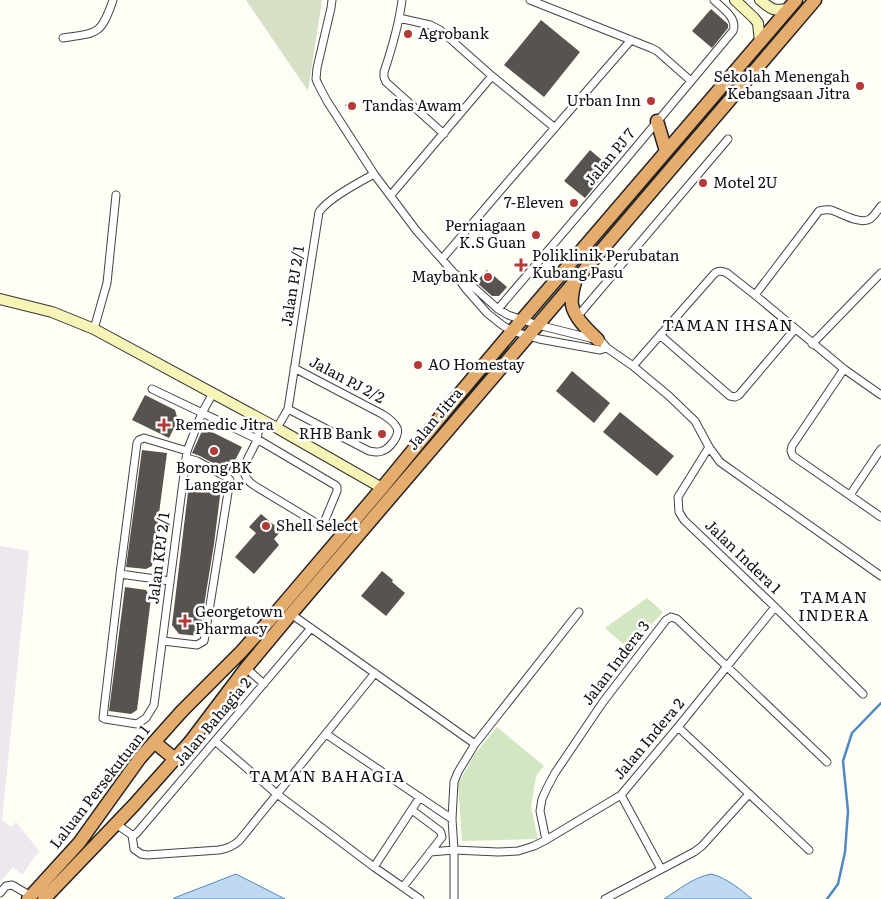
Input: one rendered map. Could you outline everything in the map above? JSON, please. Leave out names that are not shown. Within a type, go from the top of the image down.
[{"type":"highway","name":"Jalan Jitra","points":[[256,656],[815,0]]},
{"type":"highway","name":"Jalan Jitra","points":[[241,652],[382,488],[512,331],[793,4]]},
{"type":"highway","points":[[658,121],[666,151]]},
{"type":"highway","points":[[574,282],[572,300],[574,312],[585,327],[602,344]]},
{"type":"highway","name":"Laluan Persekutuan 1","points":[[29,897],[79,843],[124,779],[154,742],[241,652]]},
{"type":"highway","name":"Laluan Persekutuan 1","points":[[44,899],[134,805],[190,742],[256,656]]},
{"type":"highway","points":[[154,742],[175,759]]},
{"type":"main road","points":[[735,0],[758,23],[760,42]]},
{"type":"main road","points":[[760,0],[773,10],[779,10],[793,4]]},
{"type":"main road","points":[[0,299],[52,312],[94,329],[259,418],[382,488]]},
{"type":"street","points":[[63,38],[96,32],[104,22],[113,0]]},
{"type":"street","points":[[332,0],[316,79],[327,101],[374,174],[416,230],[466,289],[502,325],[512,331],[528,336],[600,350],[602,344]]},
{"type":"street","points":[[402,0],[384,72],[385,79],[444,134]]},
{"type":"street","points":[[530,0],[657,51],[691,80]]},
{"type":"street","name":"Jalan PJ 7","points":[[498,309],[622,165],[733,31],[735,27],[733,19],[714,0]]},
{"type":"street","points":[[399,18],[430,25],[440,30],[555,128]]},
{"type":"street","points":[[442,259],[631,40]]},
{"type":"street","points":[[391,195],[492,76]]},
{"type":"street","points":[[577,317],[728,139]]},
{"type":"street","name":"Jalan PJ 2/1","points":[[277,428],[288,409],[319,212],[323,207],[374,174]]},
{"type":"street","points":[[94,329],[107,283],[116,195]]},
{"type":"street","points":[[755,295],[819,212],[830,210],[843,216],[866,220],[871,219],[881,206]]},
{"type":"street","points":[[633,366],[697,292],[717,271],[722,271],[755,295],[844,369],[881,395]]},
{"type":"street","points":[[454,273],[508,315],[602,344],[633,366],[696,421],[709,447],[720,462],[881,576]]},
{"type":"street","points":[[812,344],[881,273]]},
{"type":"street","points":[[660,335],[730,396],[735,396],[739,395],[795,329]]},
{"type":"street","name":"Jalan PJ 2/2","points":[[288,409],[370,451],[380,452],[388,448],[397,436],[398,431],[393,423],[382,414],[294,368]]},
{"type":"street","points":[[844,369],[792,446],[791,451],[793,456],[881,517]]},
{"type":"street","points":[[152,389],[257,439],[337,487],[338,491],[325,520],[321,524],[318,524],[246,479],[244,469],[257,439],[259,418]]},
{"type":"street","name":"Jalan KPJ 2/1","points":[[120,574],[103,718],[137,724],[146,718],[154,705],[187,454],[202,414],[213,393]]},
{"type":"street","points":[[163,641],[197,644],[204,641],[230,480],[187,454],[144,438],[137,443],[120,574],[170,581]]},
{"type":"street","name":"Jalan Indera 1","points":[[709,447],[678,497],[679,512],[684,520],[863,694]]},
{"type":"street","points":[[850,495],[881,450]]},
{"type":"street","name":"Jalan Indera 2","points":[[430,852],[454,850],[518,851],[546,840],[621,795],[775,607]]},
{"type":"street","points":[[454,899],[452,819],[454,782],[475,744],[578,612]]},
{"type":"street","points":[[291,614],[475,744]]},
{"type":"street","name":"Jalan Indera 3","points":[[546,840],[540,811],[542,798],[555,773],[603,702],[671,616],[677,619],[827,762]]},
{"type":"street","name":"Jalan Bahagia 2","points":[[134,835],[312,628]]},
{"type":"street","points":[[246,668],[264,684]]},
{"type":"street","points":[[116,824],[134,835],[134,849],[142,854],[173,854],[219,850],[234,845],[375,673]]},
{"type":"street","points":[[678,727],[809,850]]},
{"type":"street","points":[[326,734],[452,819]]},
{"type":"street","points":[[215,741],[277,794],[420,899]]},
{"type":"street","points":[[605,899],[694,852],[702,846],[749,794]]},
{"type":"street","points":[[621,795],[661,869]]},
{"type":"street","points":[[374,867],[420,797]]},
{"type":"street","points":[[403,887],[442,837],[441,833],[412,810]]},
{"type":"street","points":[[0,893],[6,886],[12,885],[29,897]]},
{"type":"shaded area","points":[[0,546],[29,551],[2,820],[11,827],[16,822],[39,851],[22,875],[13,867],[0,882]]},
{"type":"green space","points":[[246,0],[322,0],[308,91]]},
{"type":"green space","points":[[647,598],[663,612],[629,649],[605,628]]},
{"type":"green space","points":[[497,727],[544,766],[536,776],[531,807],[538,839],[462,841],[458,784],[475,754]]},
{"type":"water","points":[[236,874],[285,899],[173,899],[174,898]]},
{"type":"water","points":[[711,874],[728,881],[752,899],[664,899],[692,881]]},
{"type":"building","points":[[711,9],[728,24],[728,28],[712,48],[692,31]]},
{"type":"building","points":[[541,20],[580,52],[544,97],[504,65]]},
{"type":"building","name":"Tandas Awam","points":[[353,100],[358,107],[350,112],[345,105]]},
{"type":"building","points":[[590,150],[610,167],[585,198],[564,181]]},
{"type":"building","name":"Maybank","points":[[487,270],[507,287],[499,296],[492,296],[476,282]]},
{"type":"building","points":[[572,371],[610,403],[594,423],[556,391]]},
{"type":"building","points":[[145,395],[175,410],[178,420],[169,438],[132,420]]},
{"type":"building","points":[[620,412],[674,456],[657,476],[603,432]]},
{"type":"building","points":[[208,430],[242,447],[229,472],[192,453],[202,431]]},
{"type":"building","points":[[142,450],[167,453],[152,566],[146,569],[126,567]]},
{"type":"building","points":[[189,484],[221,488],[199,636],[179,634],[172,625]]},
{"type":"building","points":[[261,514],[281,531],[274,539],[279,545],[254,574],[235,557],[256,533],[249,527]]},
{"type":"building","points":[[382,571],[405,593],[386,616],[361,596]]},
{"type":"building","points":[[125,587],[146,590],[151,598],[137,710],[131,714],[109,711]]},
{"type":"waterway","points":[[827,899],[838,884],[845,852],[848,811],[843,761],[852,733],[881,703]]},
{"type":"place","name":"Agrobank","points":[[408,34]]},
{"type":"place","name":"Sekolah Menengah Kebangsaan Jitra","points":[[860,86]]},
{"type":"place","name":"Urban Inn","points":[[651,101]]},
{"type":"place","name":"Tandas Awam","points":[[352,106]]},
{"type":"place","name":"Motel 2U","points":[[703,183]]},
{"type":"place","name":"7-Eleven","points":[[574,203]]},
{"type":"place","name":"Perniagaan K.S Guan","points":[[536,235]]},
{"type":"place","name":"Poliklinik Perubatan Kubang Pasu","points":[[521,265]]},
{"type":"place","name":"Maybank","points":[[488,277]]},
{"type":"place","name":"AO Homestay","points":[[418,365]]},
{"type":"place","name":"Remedic Jitra","points":[[164,425]]},
{"type":"place","name":"RHB Bank","points":[[382,434]]},
{"type":"place","name":"Borong BK Langgar","points":[[214,451]]},
{"type":"place","name":"Shell Select","points":[[266,526]]},
{"type":"place","name":"Georgetown Pharmacy","points":[[185,621]]},
{"type":"district","name":"TAMAN IHSAN","points":[[728,325]]},
{"type":"district","name":"TAMAN INDERA","points":[[834,606]]},
{"type":"district","name":"TAMAN BAHAGIA","points":[[327,776]]}]
